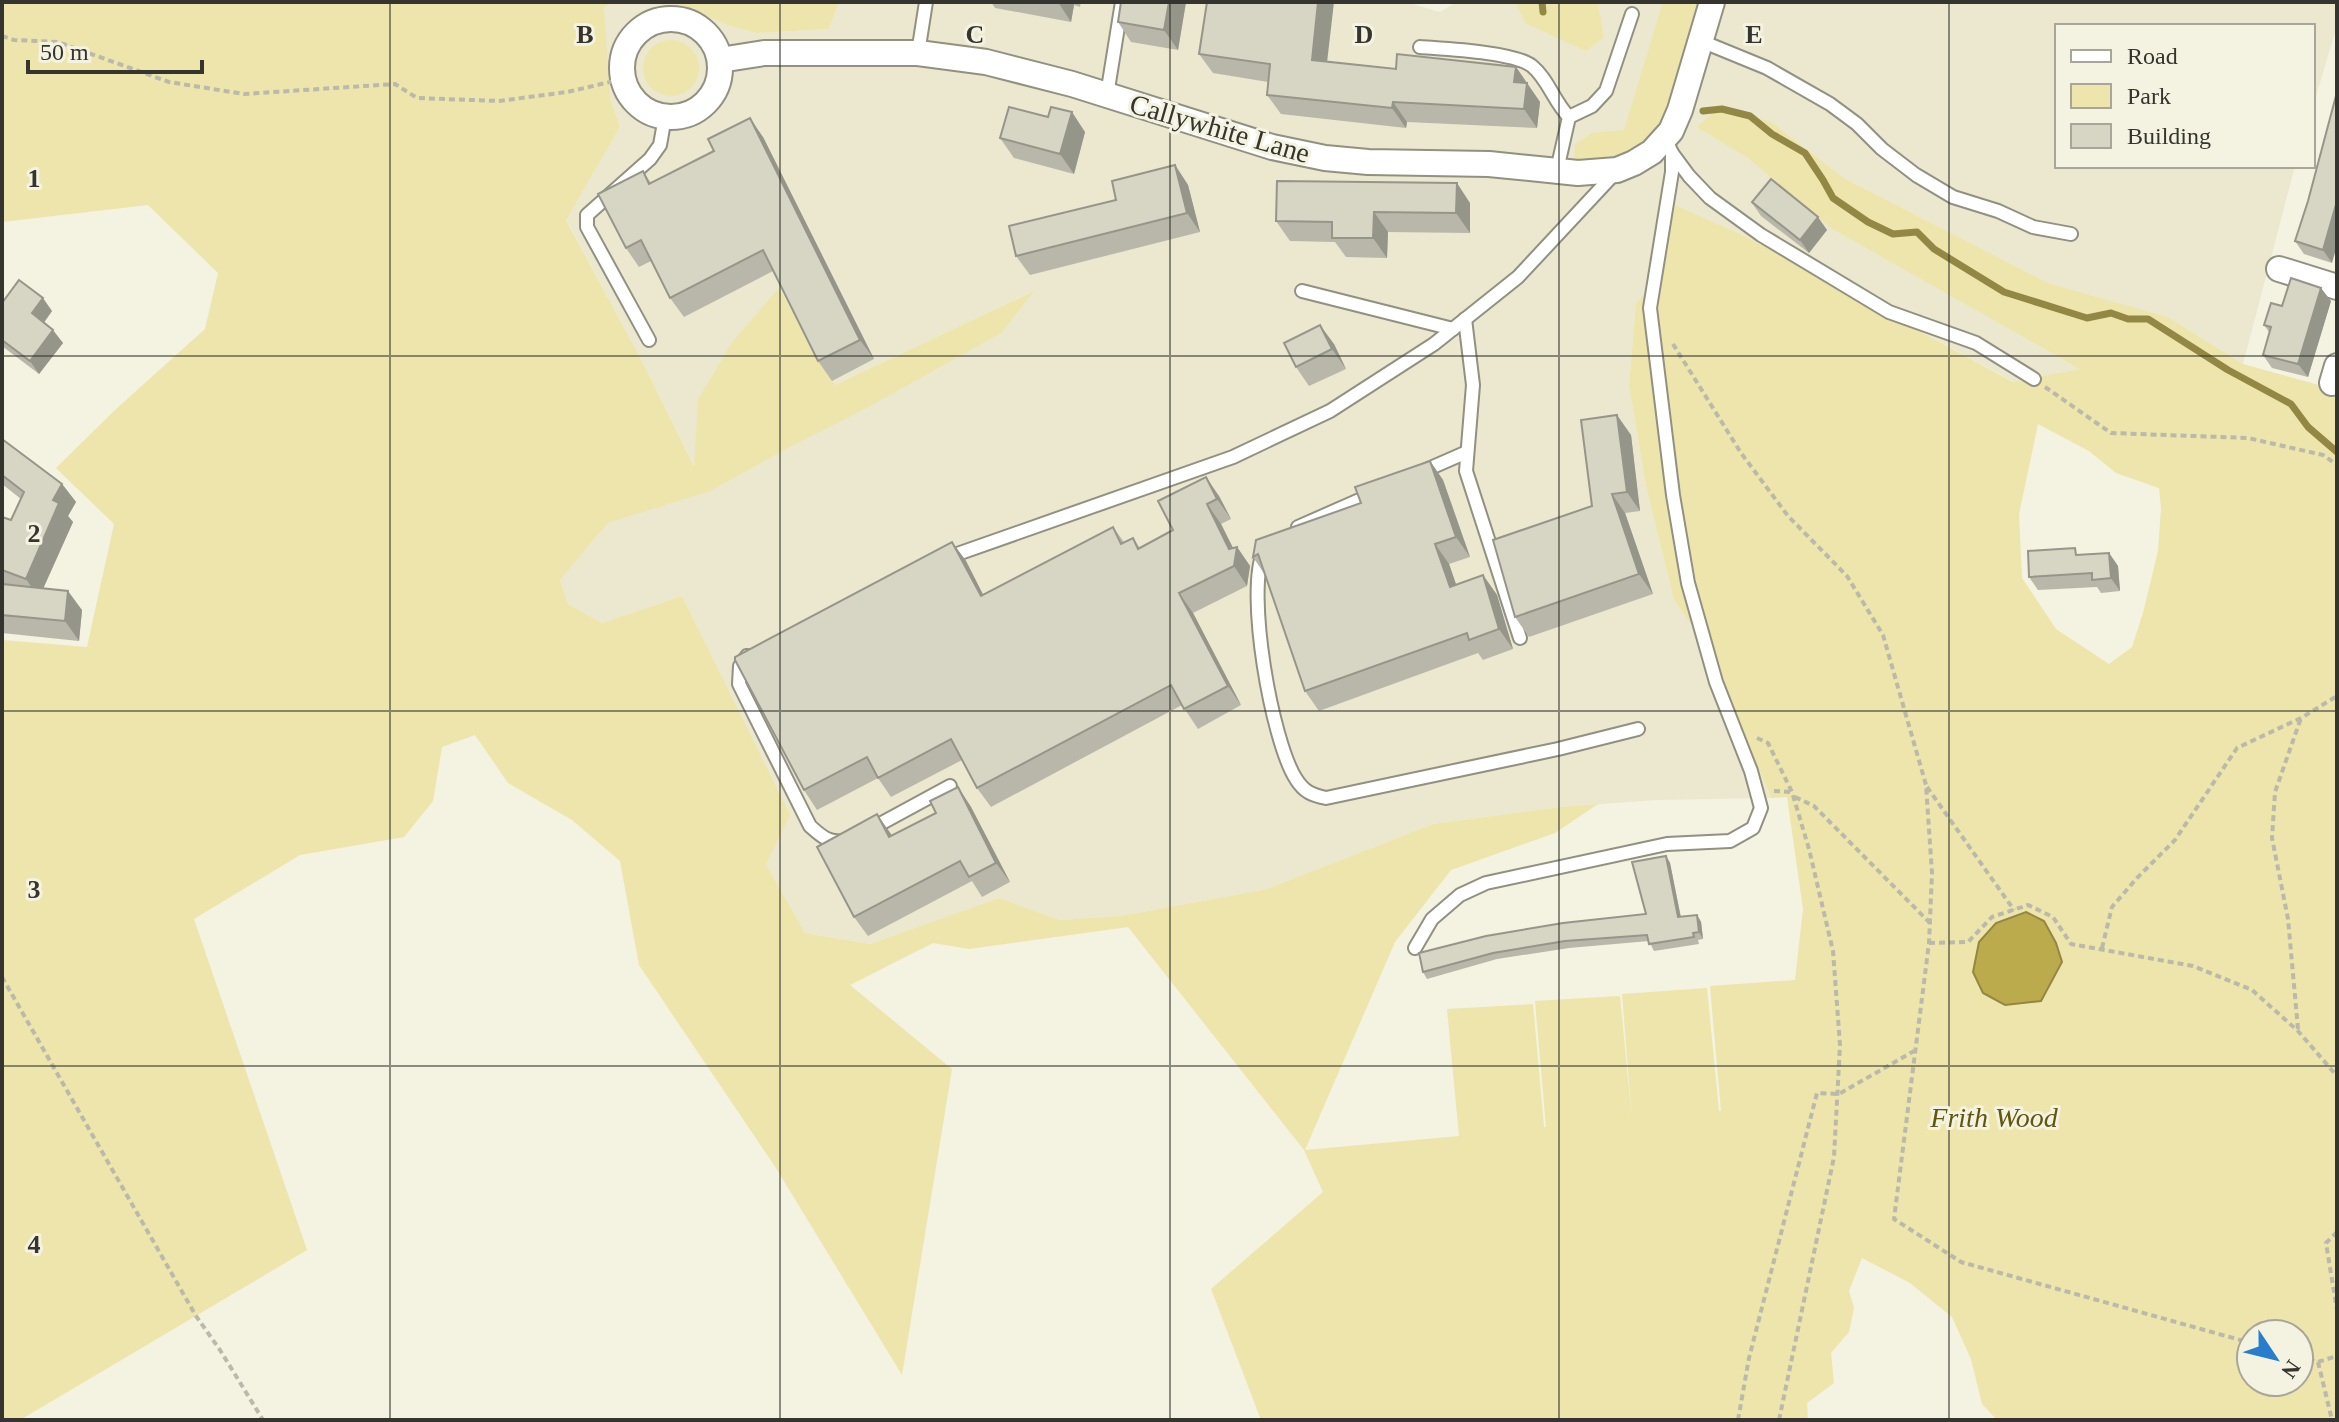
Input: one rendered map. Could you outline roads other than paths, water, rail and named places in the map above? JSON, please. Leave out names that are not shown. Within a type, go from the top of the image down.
[{"type":"street","name":"Callywhite Lane","points":[[720,60],[764,53],[918,53],[986,62],[1107,95],[1272,147],[1325,158],[1368,162],[1489,164],[1578,173],[1617,170],[1669,146],[1712,2]]},
{"type":"street","points":[[662,19],[678,19],[694,24],[707,35],[720,60],[719,81],[712,95],[688,115],[672,118],[642,109],[631,97],[621,67],[624,50],[633,36],[646,25],[662,19]]},
{"type":"street","points":[[2279,269],[2337,287]]},
{"type":"lane","points":[[918,53],[926,2]]},
{"type":"lane","points":[[1107,95],[1122,2]]},
{"type":"lane","points":[[1569,117],[1592,106],[1606,91],[1632,14]]},
{"type":"lane","points":[[1701,41],[1767,68],[1830,104],[1905,167],[1953,197],[1998,211],[2033,227],[2071,234]]},
{"type":"lane","points":[[1420,47],[1503,56],[1530,64],[1569,117]]},
{"type":"lane","points":[[649,340],[587,227],[587,215],[650,159],[660,145],[665,117]]},
{"type":"lane","points":[[1557,170],[1569,117]]},
{"type":"lane","points":[[1415,948],[1432,919],[1460,895],[1486,883],[1667,844],[1730,841],[1753,828],[1761,808],[1751,771],[1716,682],[1688,583],[1673,495],[1650,308],[1672,172],[1669,146]]},
{"type":"lane","points":[[1669,146],[1689,176],[1710,198],[1761,235],[1889,312],[1976,343],[2034,379]]},
{"type":"lane","points":[[930,564],[1233,457],[1330,411],[1434,344],[1518,277],[1617,170]]},
{"type":"lane","points":[[1302,291],[1453,329]]},
{"type":"lane","points":[[1465,319],[1473,385],[1466,471],[1520,638]]},
{"type":"lane","points":[[1413,476],[1467,452]]},
{"type":"lane","points":[[1290,530],[1385,488]]},
{"type":"lane","points":[[1272,545],[1262,553],[1256,583],[1266,690],[1287,761],[1296,780],[1309,794],[1326,798],[1638,729]]},
{"type":"lane","points":[[751,650],[740,666],[739,684],[810,826],[823,838],[839,842],[950,786]]},
{"type":"waterway","points":[[1542,2],[1543,12]]},
{"type":"waterway","points":[[1703,111],[1722,109],[1750,116],[1772,134],[1805,153],[1833,198],[1868,222],[1893,234],[1917,232],[1934,249],[2004,292],[2087,318],[2111,313],[2128,319],[2148,319],[2228,370],[2291,404],[2308,427],[2337,452]]},
{"type":"park label","name":"Frith Wood","points":[[1994,1117]]}]
